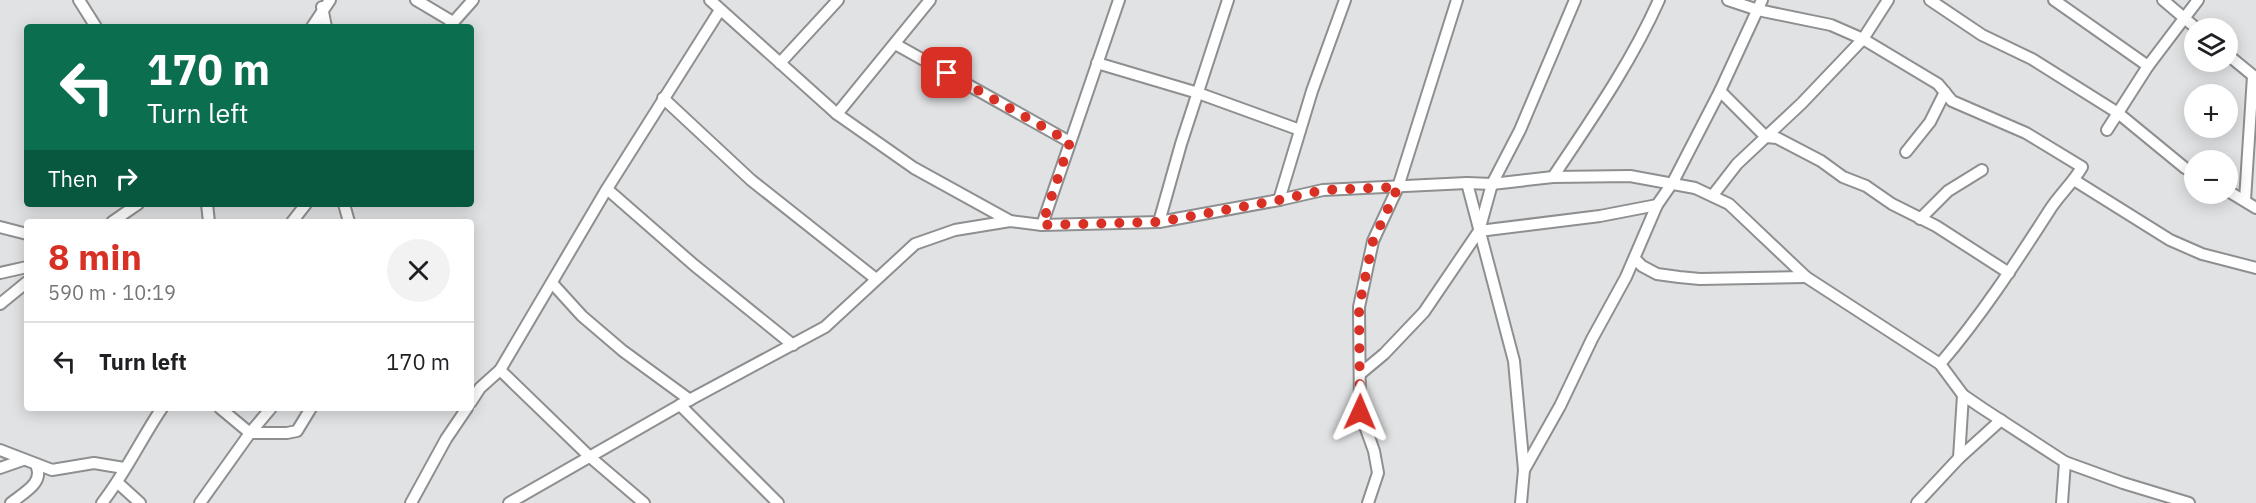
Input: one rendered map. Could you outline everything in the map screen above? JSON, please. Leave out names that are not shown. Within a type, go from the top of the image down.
[{"type":"street","points":[[79,0],[94,24]]},
{"type":"street","points":[[416,0],[451,24],[473,0]]},
{"type":"street","points":[[710,0],[837,114],[914,168],[1010,221]]},
{"type":"street","points":[[780,63],[838,0]]},
{"type":"street","points":[[837,114],[930,0]]},
{"type":"street","points":[[1042,225],[1119,0]]},
{"type":"street","points":[[1159,222],[1228,0]]},
{"type":"street","points":[[1279,200],[1331,33],[1345,0]]},
{"type":"street","points":[[1368,503],[1377,473],[1374,451],[1360,412],[1359,307],[1373,241],[1398,187],[1457,0]]},
{"type":"street","points":[[1360,374],[1384,354],[1424,312],[1479,231],[1491,184],[1520,130],[1575,0]]},
{"type":"street","points":[[1553,177],[1644,34],[1659,0]]},
{"type":"street","points":[[1728,0],[1760,5],[1831,25],[1863,39],[1938,84],[1952,101],[2026,133],[2082,167],[1969,329],[1940,364]]},
{"type":"street","points":[[1713,195],[1737,164],[1802,104],[1863,39],[1888,0]]},
{"type":"street","points":[[1930,0],[1982,35],[2032,59],[2118,113],[2184,167]]},
{"type":"street","points":[[2054,0],[2148,66]]},
{"type":"street","points":[[2163,0],[2184,18]]},
{"type":"street","points":[[2186,18],[2198,0]]},
{"type":"street","points":[[314,24],[325,3]]},
{"type":"street","points":[[325,3],[326,24]]},
{"type":"street","points":[[1524,470],[1560,406],[1592,339],[1635,259],[1657,205],[1673,182],[1720,91],[1760,5]]},
{"type":"street","points":[[476,388],[500,370],[607,189],[720,10]]},
{"type":"street","points":[[2107,129],[2148,66],[2184,20]]},
{"type":"street","points":[[895,44],[1070,142]]},
{"type":"street","points":[[1097,63],[1198,93],[1300,130]]},
{"type":"street","points":[[2238,63],[2254,77],[2245,200]]},
{"type":"street","points":[[1720,91],[1766,137],[1777,138],[1821,161],[1843,177],[1866,186],[1892,204],[1959,240],[2009,273]]},
{"type":"street","points":[[1906,152],[1930,122],[1945,92]]},
{"type":"street","points":[[663,98],[751,180],[876,279]]},
{"type":"street","points":[[1920,219],[1948,191],[1982,170]]},
{"type":"street","points":[[509,503],[685,402],[825,327],[915,244],[956,230],[1010,221],[1042,225],[1159,222],[1323,190],[1467,183],[1491,184],[1553,177],[1630,176],[1673,182],[1713,195],[1729,204],[1806,277],[1940,364],[1963,395],[2065,462],[2189,503]]},
{"type":"street","points":[[2074,180],[2170,240],[2202,254],[2256,268]]},
{"type":"street","points":[[1467,183],[1514,361],[1524,470],[1521,503]]},
{"type":"street","points":[[607,189],[694,266],[793,345]]},
{"type":"street","points":[[2238,196],[2256,208]]},
{"type":"street","points":[[1479,231],[1600,216],[1657,205]]},
{"type":"street","points":[[116,219],[134,207]]},
{"type":"street","points":[[294,219],[304,207]]},
{"type":"street","points":[[0,228],[24,233]]},
{"type":"street","points":[[1635,259],[1642,266],[1657,274],[1678,277],[1700,279],[1806,277]]},
{"type":"street","points":[[0,273],[24,268]]},
{"type":"street","points":[[552,283],[582,316],[685,402],[778,503]]},
{"type":"street","points":[[0,304],[24,284]]},
{"type":"street","points":[[500,370],[590,457],[645,503]]},
{"type":"street","points":[[1959,458],[1963,395]]},
{"type":"street","points":[[102,503],[117,483],[160,411]]},
{"type":"street","points":[[224,411],[250,433],[287,434],[297,431],[309,411]]},
{"type":"street","points":[[200,503],[268,411]]},
{"type":"street","points":[[411,503],[465,411]]},
{"type":"street","points":[[1917,503],[1959,458],[2001,420]]},
{"type":"street","points":[[0,450],[52,470],[94,463],[124,468]]},
{"type":"street","points":[[0,468],[22,460]]},
{"type":"street","points":[[2062,503],[2065,462]]},
{"type":"street","points":[[11,503],[28,490],[39,477],[40,471],[36,465]]},
{"type":"street","points":[[117,483],[141,503]]},
{"type":"route","points":[[947,73],[1070,142],[1042,225],[1159,222],[1323,190],[1398,187],[1373,241],[1359,307],[1360,412]]}]
